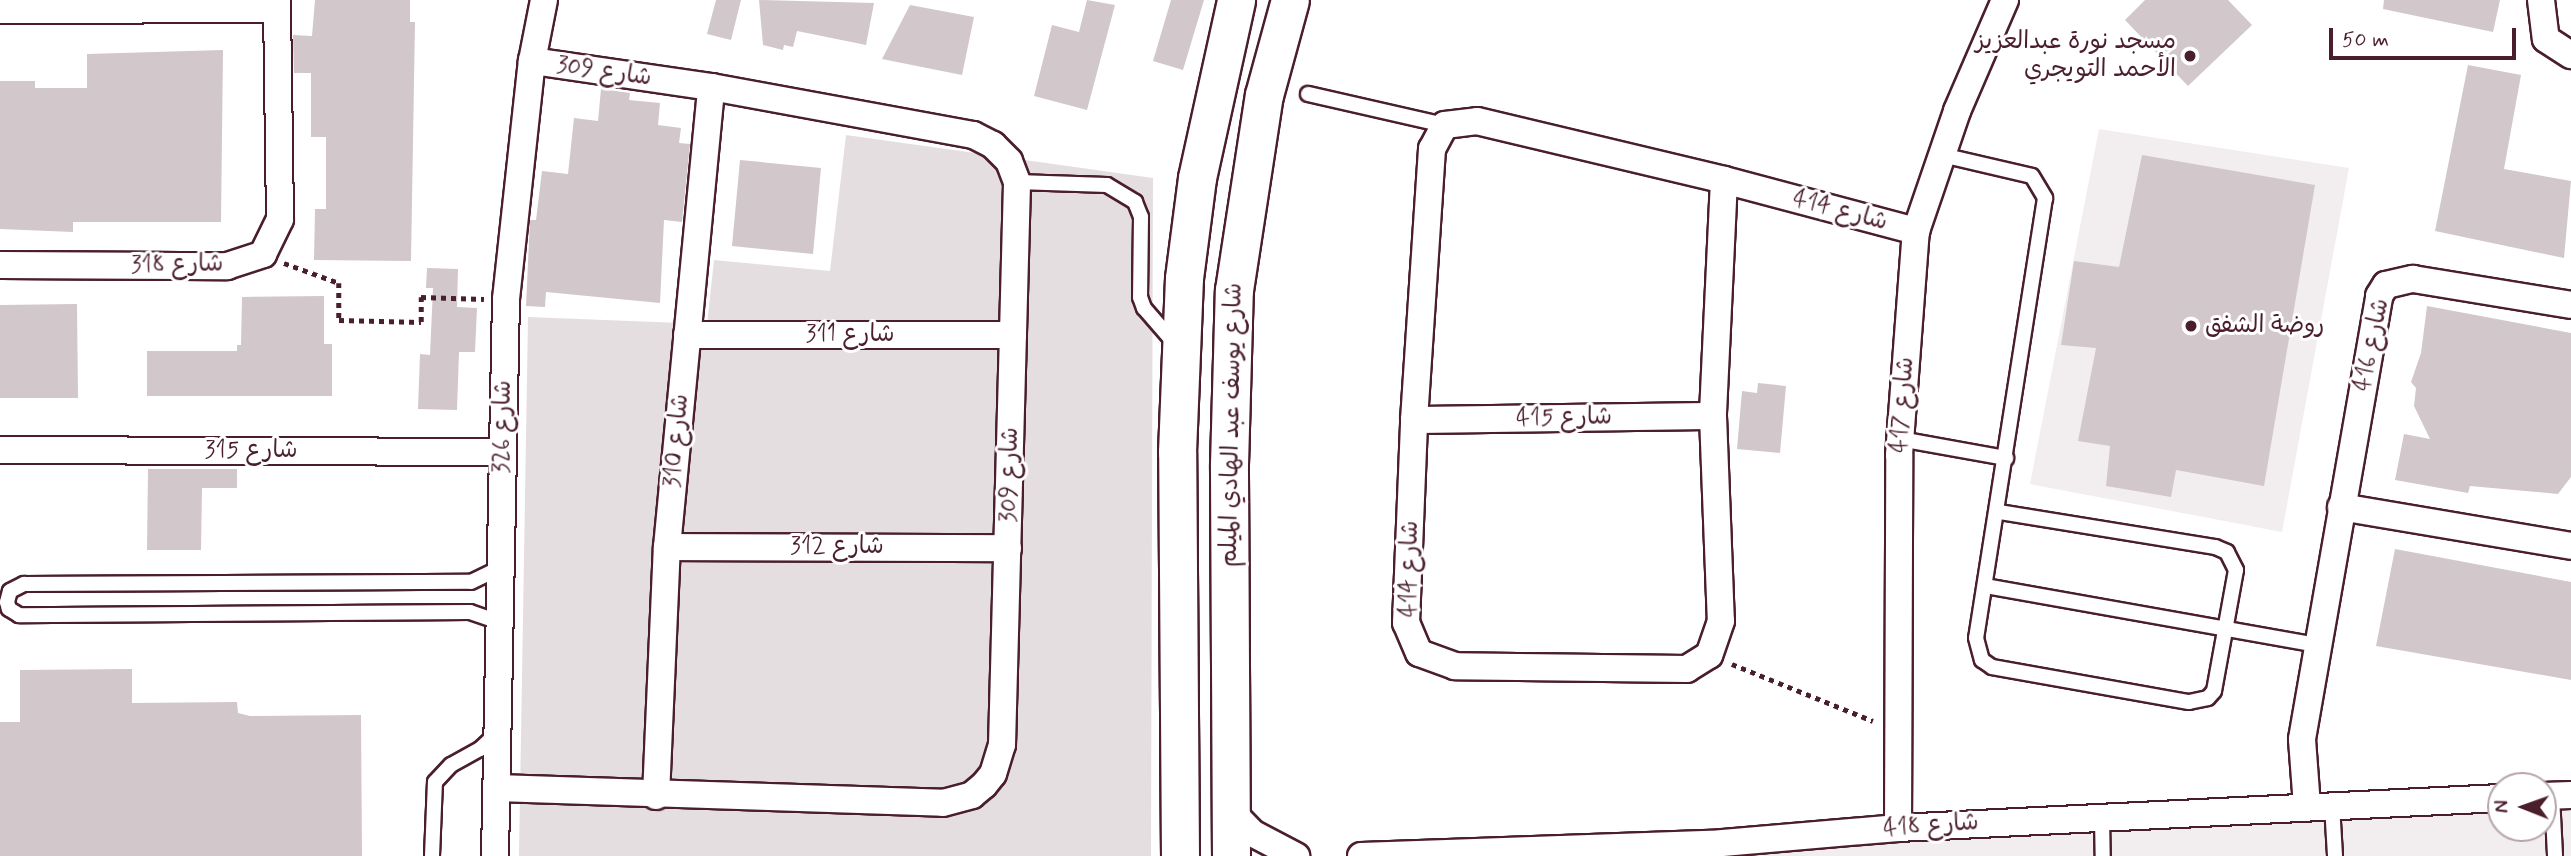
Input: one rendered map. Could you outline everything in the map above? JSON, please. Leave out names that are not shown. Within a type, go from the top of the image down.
[{"type":"street","name":"شارع 326","points":[[495,856],[506,299],[532,61],[544,0]]},
{"type":"street","points":[[1237,0],[1203,220],[1211,239],[1238,245]]},
{"type":"street","name":"شارع يوسف عبد الهادي الميلم","points":[[1180,856],[1177,452],[1184,278],[1197,178],[1237,0]]},
{"type":"street","name":"شارع يوسف عبد الهادي الميلم","points":[[1231,856],[1229,464],[1234,290],[1238,245],[1264,95],[1290,0]]},
{"type":"street","name":"شارع 417","points":[[1898,828],[1900,439],[1916,231],[1992,21],[2005,0]]},
{"type":"street","points":[[2541,0],[2546,39],[2571,55]]},
{"type":"street","points":[[0,10],[277,5],[280,219],[262,254]]},
{"type":"street","name":"شارع 309","points":[[497,788],[656,796],[943,803],[972,795],[993,774],[1002,746],[1017,182],[1002,152],[973,135],[711,87],[532,61]]},
{"type":"street","name":"شارع 310","points":[[656,796],[667,547],[711,87]]},
{"type":"street","name":"شارع 414","points":[[1709,655],[1687,669],[1455,666],[1419,653],[1406,623],[1414,420],[1432,149],[1445,125],[1477,121],[1724,180],[1916,231]]},
{"type":"street","points":[[1709,655],[1721,621],[1713,416],[1724,180]]},
{"type":"street","name":"شارع 318","points":[[0,265],[227,267],[262,254]]},
{"type":"street","points":[[1184,278],[1212,275],[1234,290]]},
{"type":"street","name":"شارع 416","points":[[2320,806],[2302,739],[2379,296],[2386,285],[2413,279],[2571,305]]},
{"type":"street","name":"شارع 311","points":[[687,335],[1013,335]]},
{"type":"street","name":"شارع 415","points":[[1414,420],[1713,416]]},
{"type":"street","name":"شارع 315","points":[[0,450],[502,452]]},
{"type":"street","points":[[2341,507],[2571,546]]},
{"type":"street","name":"شارع 312","points":[[667,547],[1008,548]]},
{"type":"street","name":"شارع 418","points":[[1362,856],[1711,850],[1898,828],[2487,799]]},
{"type":"street","points":[[1231,811],[1252,833],[1296,856]]},
{"type":"lane","points":[[1308,94],[1445,125]]},
{"type":"lane","points":[[1942,155],[2032,176],[2045,198],[1977,648],[1982,660],[2005,669],[2197,701],[2214,691],[2236,570],[2227,552],[2215,547],[1998,512]]},
{"type":"lane","points":[[1017,182],[1107,185],[1135,202],[1141,217],[1140,297],[1144,308],[1181,351]]},
{"type":"lane","points":[[1900,439],[2006,458]]},
{"type":"lane","points":[[499,622],[470,612],[19,615],[9,609],[7,601],[10,591],[24,584],[471,582],[500,568]]},
{"type":"lane","points":[[1986,586],[2318,645]]},
{"type":"lane","points":[[432,856],[435,782],[451,765],[480,749],[498,732]]},
{"type":"lane","points":[[2320,806],[2335,856]]},
{"type":"lane","points":[[2102,817],[2103,856]]},
{"type":"path","points":[[262,254],[339,283],[339,320],[421,322],[421,298],[506,299]]},
{"type":"path","points":[[1709,655],[1897,731]]},
{"type":"shaded area","name":"روضة الشفق","points":[[2099,129],[2349,168],[2282,532],[2030,484]]},
{"type":"shaded area","points":[[846,135],[1153,178],[1151,856],[519,856],[528,317],[707,324],[714,260],[830,271]]},
{"type":"shaded area","points":[[2557,796],[2571,796],[2571,856],[1559,856],[2487,799],[2487,842],[2557,842]]},
{"type":"building","points":[[315,0],[410,0],[410,22],[415,22],[411,261],[314,260],[315,209],[326,209],[326,137],[311,137],[311,73],[294,73],[293,35],[312,36]]},
{"type":"building","points":[[716,0],[741,0],[731,40],[707,34]]},
{"type":"building","points":[[759,0],[874,3],[866,45],[797,31],[793,47],[784,45],[783,50],[763,45]]},
{"type":"building","points":[[1087,0],[1115,5],[1087,110],[1034,96],[1052,25],[1079,32]]},
{"type":"building","points":[[1171,0],[1204,0],[1183,70],[1153,61]]},
{"type":"building","name":"مسجد نورة عبدالعزيز الأحمد التويجري","points":[[2145,0],[2228,0],[2252,25],[2188,86],[2125,20]]},
{"type":"building","points":[[2384,0],[2500,0],[2493,32],[2383,9]]},
{"type":"building","points":[[910,5],[974,17],[962,75],[882,59]]},
{"type":"building","points":[[223,50],[221,222],[73,222],[73,232],[0,229],[0,81],[35,81],[35,88],[87,88],[87,54]]},
{"type":"building","points":[[2468,65],[2521,75],[2504,169],[2571,181],[2564,258],[2435,231]]},
{"type":"building","points":[[601,89],[630,93],[629,100],[660,103],[658,125],[681,128],[679,143],[690,144],[682,222],[664,220],[660,303],[546,292],[545,307],[526,306],[530,220],[536,220],[542,171],[568,174],[574,118],[598,121]]},
{"type":"building","name":"روضة الشفق","points":[[2142,155],[2315,185],[2264,486],[2176,470],[2171,497],[2106,486],[2110,446],[2078,441],[2096,348],[2061,345],[2074,261],[2119,267]]},
{"type":"building","points":[[740,160],[821,168],[813,254],[732,246]]},
{"type":"building","points":[[427,268],[458,269],[457,307],[477,308],[475,352],[459,352],[457,410],[418,409],[420,354],[430,355],[433,288],[426,288]]},
{"type":"building","points":[[324,296],[324,344],[332,344],[332,396],[147,396],[147,351],[237,351],[237,345],[241,345],[242,297]]},
{"type":"building","points":[[77,304],[78,398],[0,398],[0,305]]},
{"type":"building","points":[[2427,306],[2571,333],[2571,477],[2558,494],[2470,486],[2468,493],[2395,480],[2404,434],[2430,439],[2414,406],[2416,388],[2411,382],[2421,353]]},
{"type":"building","points":[[1758,383],[1786,386],[1780,453],[1737,449],[1742,391],[1757,393]]},
{"type":"building","points":[[148,469],[237,469],[237,488],[202,488],[201,550],[147,550]]},
{"type":"building","points":[[2395,549],[2571,582],[2571,680],[2376,646]]},
{"type":"building","points":[[132,669],[132,703],[237,702],[238,713],[250,716],[361,715],[362,856],[0,856],[0,722],[20,722],[20,670]]},
{"type":"place","name":"مسجد نورة عبدالعزيز الأحمد التويجري","points":[[2190,56]]},
{"type":"place","name":"روضة الشفق","points":[[2191,326]]}]
